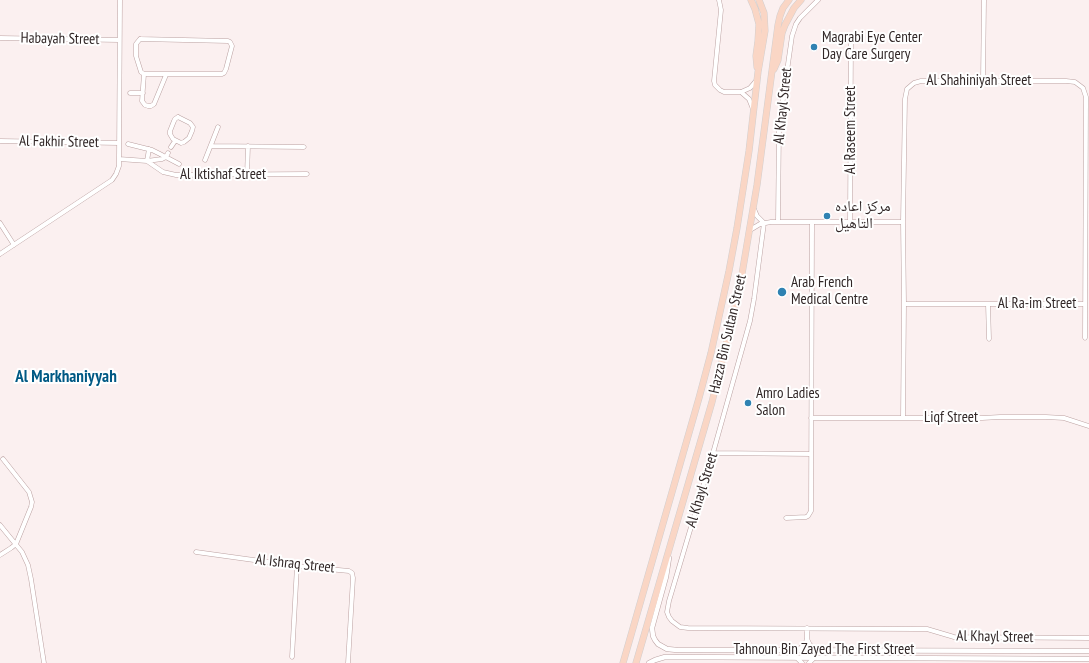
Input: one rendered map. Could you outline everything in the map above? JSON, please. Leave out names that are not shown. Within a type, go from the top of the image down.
[{"type":"main road","points":[[751,0],[759,24],[756,56],[758,74]]},
{"type":"main road","name":"Hazza Bin Sultan Street","points":[[623,663],[674,489],[711,353],[729,271],[736,235],[754,115],[765,27],[764,13],[759,0]]},
{"type":"main road","name":"Hazza Bin Sultan Street","points":[[636,663],[712,402],[733,316],[754,207],[777,29],[783,8],[789,0]]},
{"type":"main road","points":[[771,74],[778,60],[781,37],[785,25],[801,0]]},
{"type":"street","points":[[0,254],[112,180],[118,170],[120,0]]},
{"type":"street","points":[[719,0],[722,10],[714,81],[715,85],[724,92],[740,92],[750,88],[758,74]]},
{"type":"street","name":"Al Khayl Street","points":[[778,222],[779,127],[792,36],[800,18],[818,0]]},
{"type":"street","points":[[983,80],[984,0]]},
{"type":"street","name":"Habayah Street","points":[[0,38],[119,40]]},
{"type":"street","name":"Al Raseem Street","points":[[850,222],[851,38]]},
{"type":"street","points":[[144,74],[222,74],[226,69],[232,44],[228,41],[140,39],[136,44],[136,56],[141,72],[144,74],[142,101],[144,104],[148,106],[153,105],[166,75]]},
{"type":"street","name":"Al Shahiniyah Street","points":[[903,418],[903,222],[905,99],[907,89],[914,82],[921,80],[1066,81],[1075,82],[1085,92],[1088,184],[1085,338]]},
{"type":"street","points":[[740,92],[749,99],[754,115]]},
{"type":"street","points":[[119,93],[124,93]]},
{"type":"street","points":[[130,93],[143,93]]},
{"type":"street","points":[[180,118],[191,124],[193,129],[186,140],[181,143],[175,141],[171,137],[170,131],[175,119],[180,118]]},
{"type":"street","points":[[205,160],[218,127]]},
{"type":"street","name":"Al Fakhir Street","points":[[0,141],[119,143]]},
{"type":"street","points":[[171,147],[175,141]]},
{"type":"street","points":[[128,144],[167,155],[179,164]]},
{"type":"street","points":[[211,146],[304,147]]},
{"type":"street","points":[[247,175],[248,146]]},
{"type":"street","points":[[149,149],[147,161],[157,160],[167,155]]},
{"type":"street","name":"Al Iktishaf Street","points":[[119,159],[147,161],[163,172],[176,176],[307,174]]},
{"type":"street","points":[[754,207],[757,216],[764,223]]},
{"type":"street","points":[[750,230],[756,225],[778,222],[903,222]]},
{"type":"street","points":[[0,223],[14,244]]},
{"type":"street","name":"Al Khayl Street","points":[[764,223],[750,322],[669,601],[667,612],[672,621],[676,625],[684,627],[922,629],[954,638],[1089,638]]},
{"type":"street","points":[[786,518],[806,517],[811,511],[812,223]]},
{"type":"street","name":"Al Ra-im Street","points":[[904,304],[1085,304]]},
{"type":"street","name":"Al Ra-im Street","points":[[988,304],[989,339]]},
{"type":"street","name":"Liqf Street","points":[[811,418],[1046,417],[1064,418],[1089,426]]},
{"type":"street","points":[[713,453],[811,454]]},
{"type":"street","points":[[0,555],[16,544],[31,507],[32,499],[29,492],[3,459]]},
{"type":"street","points":[[0,525],[16,544],[28,565],[32,579],[44,663]]},
{"type":"street","name":"Tahnoun Bin Zayed The First Street","points":[[668,551],[667,571],[652,628],[653,636],[658,644],[667,649],[1089,652]]},
{"type":"street","name":"Al Ishraq Street","points":[[196,552],[297,566],[349,571],[353,575],[348,663]]},
{"type":"street","points":[[292,657],[297,566]]},
{"type":"street","points":[[807,628],[807,639],[810,645],[816,650]]},
{"type":"street","points":[[798,650],[804,645],[807,639]]},
{"type":"street","points":[[1086,659],[1084,655],[1089,652]]},
{"type":"street","name":"Tahnoun Bin Zayed The First Street","points":[[649,663],[665,657],[1086,659]]},
{"type":"street","points":[[797,658],[802,663]]},
{"type":"street","points":[[809,663],[814,658]]},
{"type":"place","name":"Magrabi Eye Center Day Care Surgery","points":[[814,47]]},
{"type":"place","name":"مركز اعاده التاهيل","points":[[827,216]]},
{"type":"place","name":"Arab French Medical Centre","points":[[782,292]]},
{"type":"place","name":"Amro Ladies Salon","points":[[748,403]]},
{"type":"district","name":"Al Markhaniyyah","points":[[66,377]]}]
